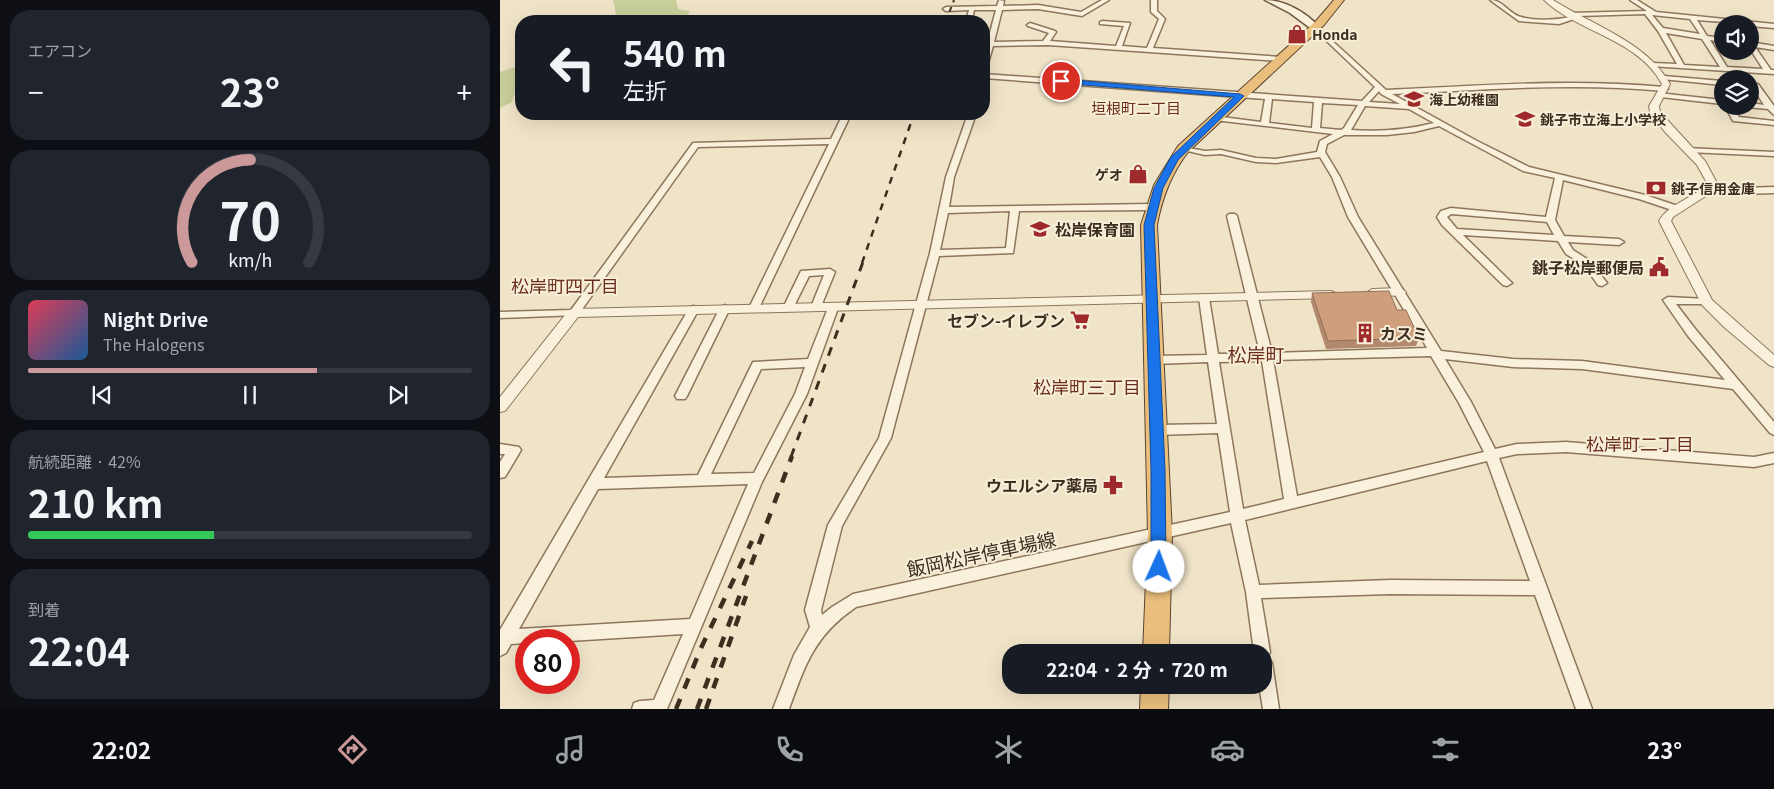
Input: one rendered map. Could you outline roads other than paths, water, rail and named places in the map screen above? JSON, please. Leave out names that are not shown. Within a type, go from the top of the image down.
[{"type":"highway","points":[[1156,644],[1160,534],[1149,225],[1152,207],[1165,174],[1183,149],[1214,118],[1316,28],[1339,0]]},
{"type":"highway","points":[[1154,709],[1155,694]]},
{"type":"main road","points":[[1269,0],[1293,11],[1316,28]]},
{"type":"street","points":[[970,15],[972,0]]},
{"type":"street","points":[[990,38],[1001,0]]},
{"type":"street","points":[[946,9],[1038,7],[1082,14],[1106,0]]},
{"type":"street","points":[[1149,50],[1162,19],[1154,12],[1154,0]]},
{"type":"street","points":[[1493,0],[1518,19],[1559,22],[1573,16],[1646,13],[1714,20]]},
{"type":"street","points":[[1548,0],[1652,65],[1663,87],[1714,100]]},
{"type":"street","points":[[1633,0],[1655,14]]},
{"type":"street","points":[[1646,13],[1661,30],[1681,66]]},
{"type":"street","points":[[1692,17],[1724,68]]},
{"type":"street","points":[[1102,23],[1128,24],[1118,48]]},
{"type":"street","points":[[1030,25],[1053,32],[1045,43]]},
{"type":"street","points":[[1759,25],[1774,26]]},
{"type":"street","points":[[1316,28],[1381,90],[1440,124],[1526,169],[1642,197],[1678,209]]},
{"type":"street","points":[[1661,30],[1714,39]]},
{"type":"street","points":[[990,44],[1045,43],[1281,59]]},
{"type":"street","points":[[1759,46],[1774,48]]},
{"type":"street","points":[[1759,56],[1771,72]]},
{"type":"street","points":[[1652,65],[1771,72]]},
{"type":"street","points":[[990,76],[1410,107]]},
{"type":"street","points":[[1584,709],[1491,454],[1465,402],[1354,217],[1336,177],[1322,154],[1323,143],[1345,132],[1363,104],[1381,90],[1564,85],[1663,87],[1714,85]]},
{"type":"street","points":[[1663,87],[1654,106],[1654,112],[1709,174],[1712,183],[1710,188]]},
{"type":"street","points":[[1759,91],[1773,110]]},
{"type":"street","points":[[1265,123],[1269,98]]},
{"type":"street","points":[[1316,129],[1318,101]]},
{"type":"street","points":[[1759,107],[1773,110]]},
{"type":"street","points":[[1734,115],[1736,120],[1774,123]]},
{"type":"street","points":[[1214,118],[1345,132],[1416,131],[1440,124]]},
{"type":"street","points":[[754,308],[844,120]]},
{"type":"street","points":[[818,627],[813,610],[830,540],[836,525],[885,438],[935,253],[950,177],[970,120]]},
{"type":"street","points":[[500,407],[574,312],[696,145],[834,141]]},
{"type":"street","points":[[1183,149],[1205,153],[1221,152],[1256,160],[1276,160],[1322,154]]},
{"type":"street","points":[[1688,150],[1774,154]]},
{"type":"street","points":[[1559,178],[1550,220],[1569,252],[1587,263],[1602,283]]},
{"type":"street","points":[[1774,190],[1741,191],[1710,188],[1668,215],[1665,221],[1708,302],[1729,324],[1774,362]]},
{"type":"street","points":[[943,210],[1152,207]]},
{"type":"street","points":[[935,253],[1010,251],[1015,208]]},
{"type":"street","points":[[1508,283],[1445,223],[1442,217],[1444,213],[1451,211],[1550,220]]},
{"type":"street","points":[[1232,216],[1267,358],[1291,503]]},
{"type":"street","points":[[1455,232],[1619,242]]},
{"type":"street","points":[[788,308],[805,273],[830,272],[816,307]]},
{"type":"street","points":[[1362,294],[1400,292]]},
{"type":"street","points":[[500,315],[725,308],[833,308],[922,304],[1253,298],[1342,294]]},
{"type":"street","points":[[1204,298],[1211,359],[1224,428],[1236,516],[1253,592],[1261,644]]},
{"type":"street","points":[[1708,302],[1668,300],[1692,333],[1774,430]]},
{"type":"street","points":[[681,396],[725,308]]},
{"type":"street","points":[[640,709],[659,708],[758,478],[801,394],[833,308]]},
{"type":"street","points":[[502,640],[694,309]]},
{"type":"street","points":[[1154,360],[1436,353],[1512,363],[1582,366],[1735,385]]},
{"type":"street","points":[[702,480],[757,365],[812,363]]},
{"type":"street","points":[[1157,430],[1224,428]]},
{"type":"street","name":"飯岡松岸停車場線","points":[[781,709],[802,653],[818,627],[828,617],[853,601],[1160,534],[1517,448],[1566,446],[1754,462],[1774,458]]},
{"type":"street","points":[[500,449],[515,450],[500,473]]},
{"type":"street","points":[[594,484],[758,478]]},
{"type":"street","points":[[1253,592],[1390,587],[1539,588]]},
{"type":"street","points":[[502,640],[694,626]]},
{"type":"street","points":[[1269,694],[1271,709]]},
{"type":"railway","points":[[948,15],[954,0]]},
{"type":"railway","points":[[862,263],[912,120]]},
{"type":"railway","points":[[791,457],[863,262]]},
{"type":"railway","points":[[697,709],[792,456]]},
{"type":"railway","points":[[676,709],[701,648],[752,541]]},
{"type":"railway","points":[[706,709],[746,596]]},
{"type":"place","name":"Honda","points":[[1297,34]]},
{"type":"place","name":"海上幼稚園","points":[[1414,99]]},
{"type":"place","name":"銚子市立海上小学校","points":[[1525,119]]},
{"type":"place","name":"ゲオ","points":[[1138,174]]},
{"type":"place","name":"銚子信用金庫","points":[[1656,188]]},
{"type":"place","name":"松岸保育園","points":[[1040,229]]},
{"type":"place","name":"銚子松岸郵便局","points":[[1659,267]]},
{"type":"place","name":"セブン-イレブン","points":[[1080,320]]},
{"type":"place","name":"カスミ","points":[[1365,333]]},
{"type":"place","name":"ウエルシア薬局","points":[[1113,485]]},
{"type":"district","name":"垣根町二丁目","points":[[1136,107]]},
{"type":"district","name":"松岸町四丁目","points":[[565,285]]},
{"type":"district","name":"松岸町","points":[[1256,353]]},
{"type":"district","name":"松岸町三丁目","points":[[1087,386]]},
{"type":"district","name":"松岸町二丁目","points":[[1640,443]]}]
